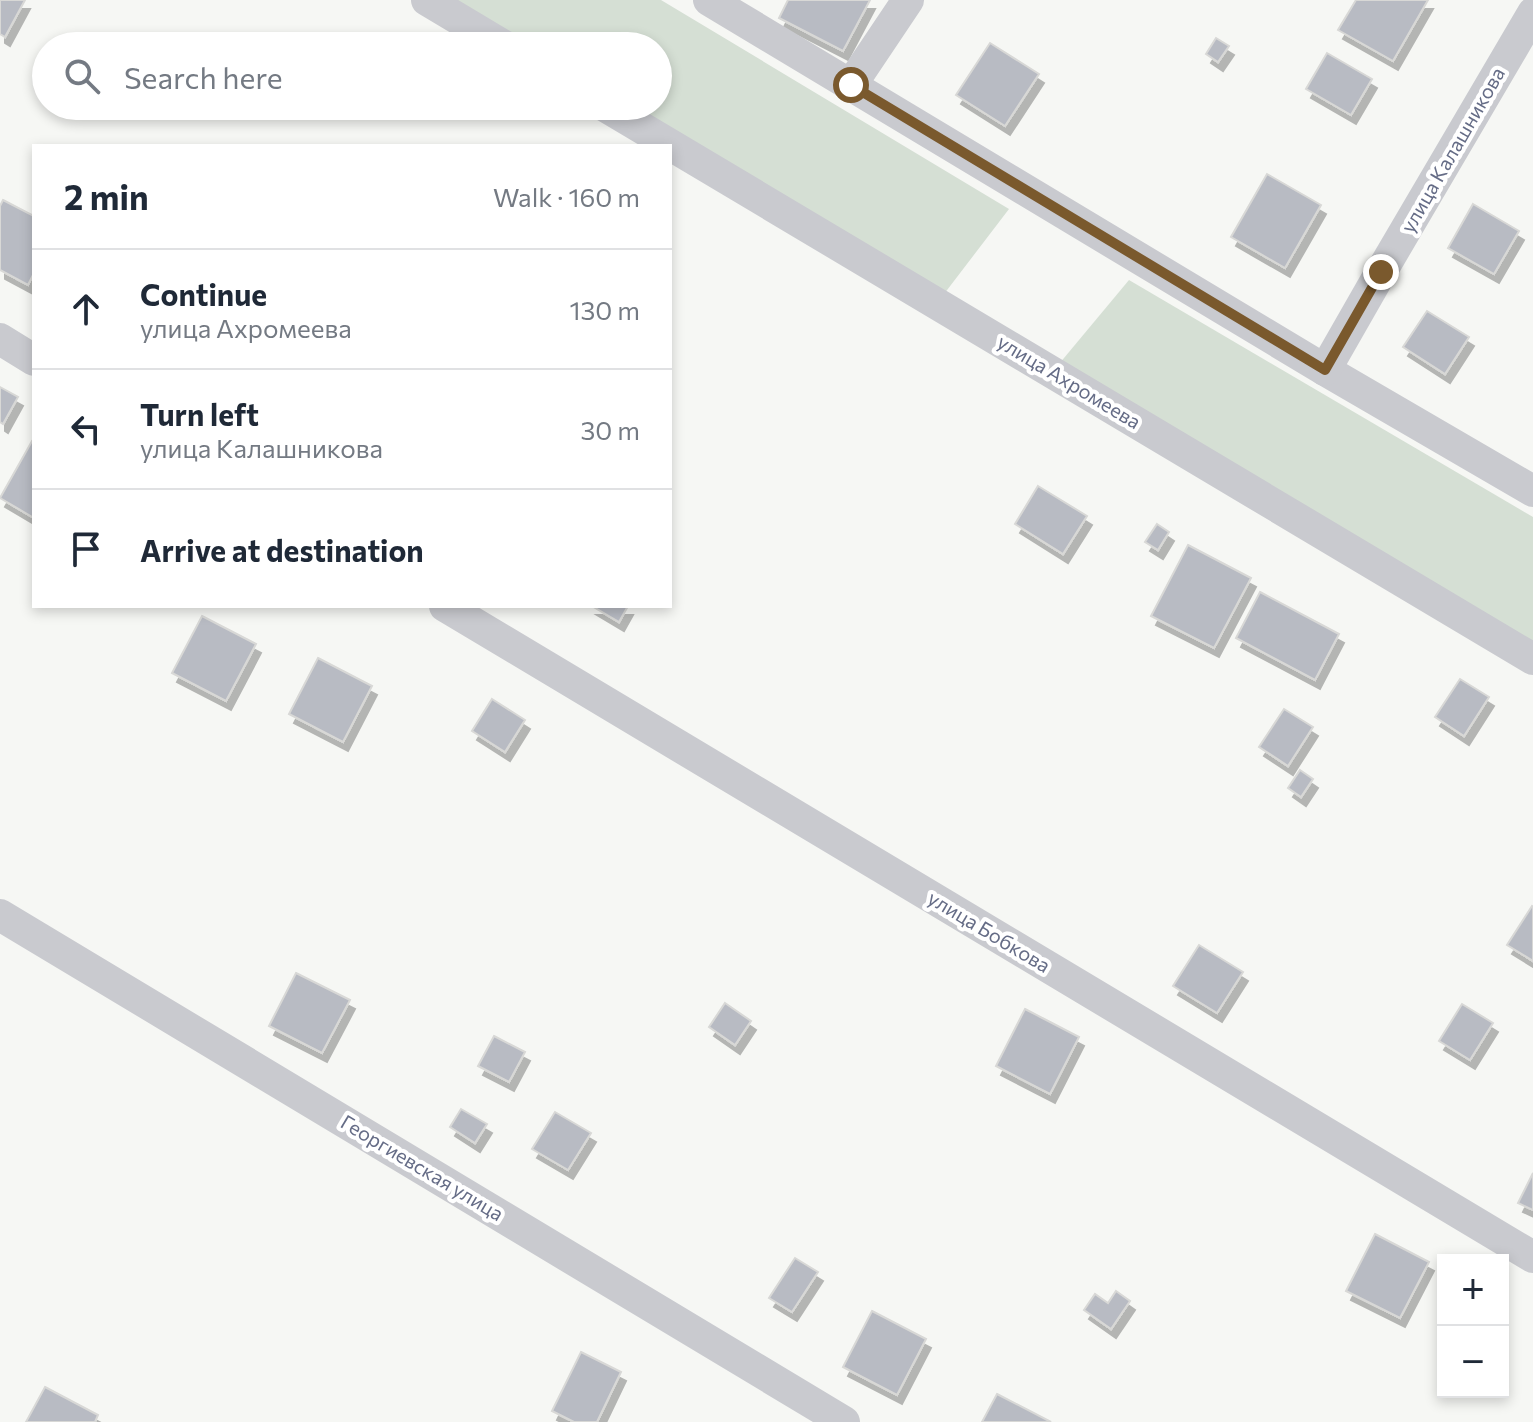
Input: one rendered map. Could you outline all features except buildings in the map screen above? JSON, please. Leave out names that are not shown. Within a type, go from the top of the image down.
[{"type":"street","points":[[427,0],[481,32]]},
{"type":"street","points":[[709,0],[1325,370],[1533,491]]},
{"type":"street","points":[[851,85],[908,0]]},
{"type":"street","name":"улица Калашникова","points":[[1325,370],[1533,13]]},
{"type":"street","name":"улица Ахромеева","points":[[628,120],[669,144]]},
{"type":"street","name":"улица Ахромеева","points":[[672,146],[1533,659]]},
{"type":"street","points":[[0,339],[32,359]]},
{"type":"street","name":"улица Бобкова","points":[[448,608],[1533,1257]]},
{"type":"street","name":"Георгиевская улица","points":[[0,915],[844,1422]]},
{"type":"shaded area","points":[[431,0],[661,0],[1009,209],[928,315],[672,153],[672,144],[658,144],[620,120],[672,120],[672,32],[482,32]]},
{"type":"shaded area","points":[[1129,280],[1533,517],[1533,654],[1049,376]]},
{"type":"route","points":[[851,85],[1325,370],[1381,272]]}]
